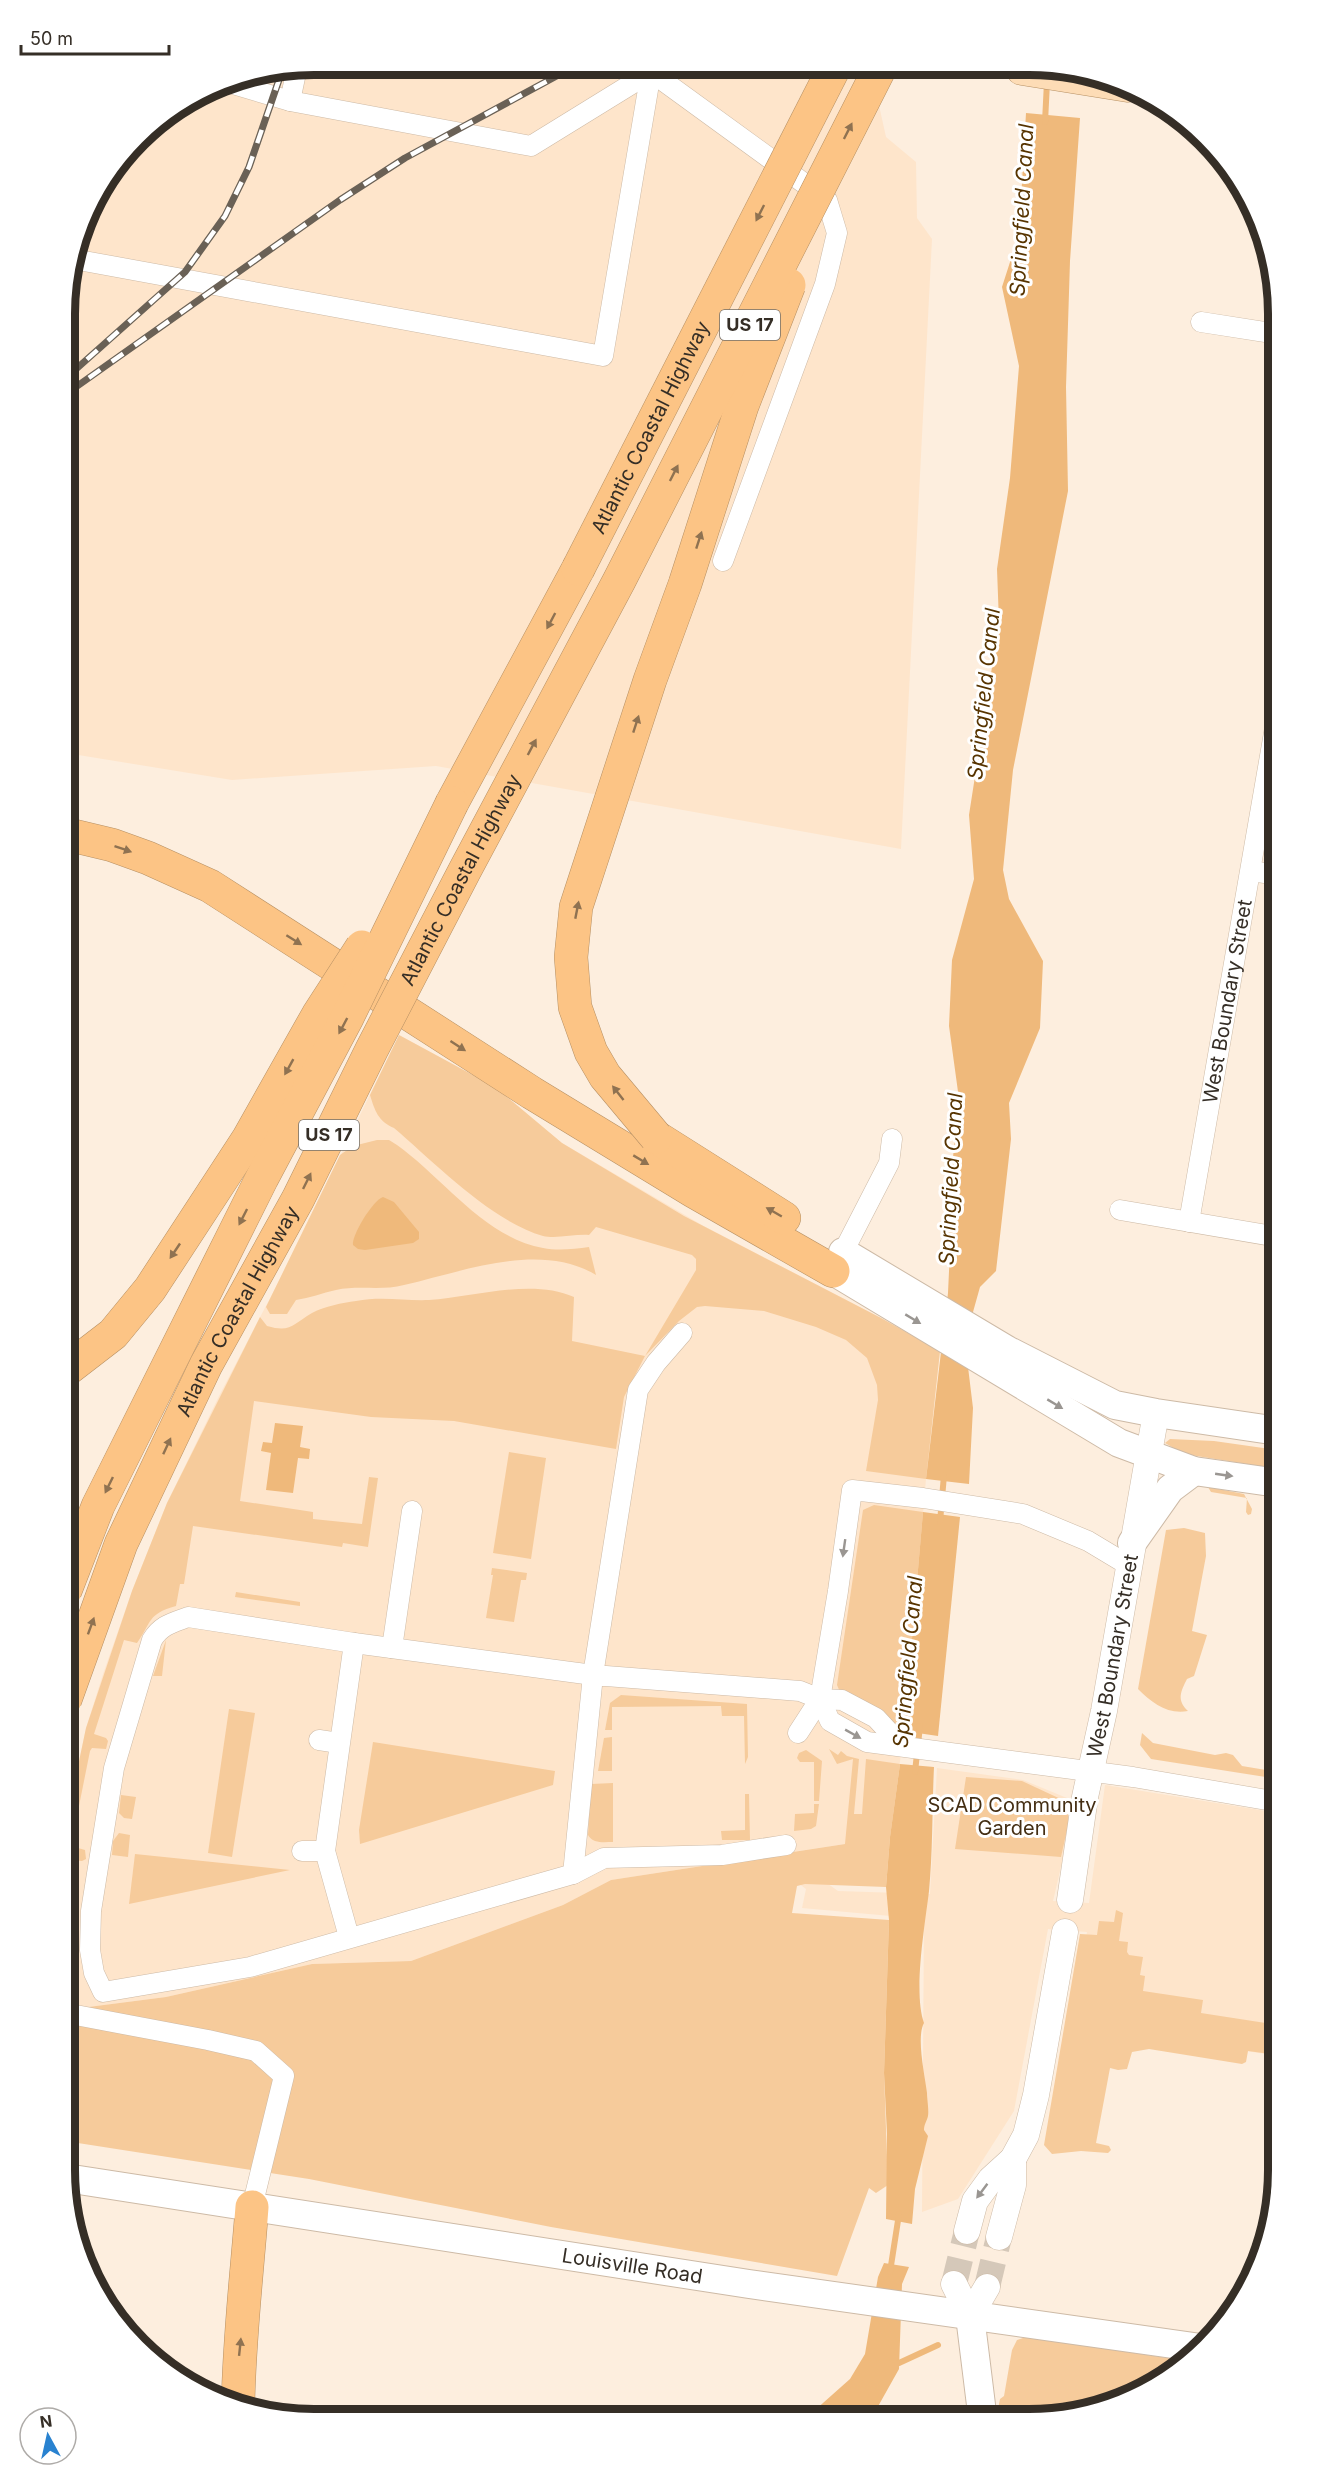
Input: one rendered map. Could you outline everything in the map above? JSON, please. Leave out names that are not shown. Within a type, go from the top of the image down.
[{"type":"highway","name":"Atlantic Coastal Highway","points":[[75,1566],[104,1495],[262,1178],[347,1018],[452,803],[584,558],[830,75]]},
{"type":"highway","name":"Atlantic Coastal Highway","points":[[75,1673],[121,1544],[206,1365],[298,1199],[372,1049],[619,581],[876,75]]},
{"type":"highway","points":[[831,164],[771,335],[742,406],[685,584],[650,680],[576,907],[571,957],[575,1007],[591,1052],[605,1077],[629,1108],[656,1137],[764,1206],[838,1262]]},
{"type":"highway","points":[[75,1363],[113,1334],[150,1289],[248,1139],[318,1015],[452,803]]},
{"type":"highway","points":[[75,836],[112,845],[148,858],[210,886],[532,1094],[693,1191],[838,1262]]},
{"type":"highway","points":[[238,2396],[238,2361],[246,2296],[252,2207]]},
{"type":"main road","points":[[838,1262],[1006,1362],[1119,1443],[1194,1471],[1268,1482]]},
{"type":"main road","points":[[1006,1362],[1115,1405],[1268,1430]]},
{"type":"main road","points":[[1130,1554],[1170,1489],[1194,1471]]},
{"type":"main road","name":"Louisville Road","points":[[76,2179],[749,2284],[1190,2347]]},
{"type":"main road","points":[[970,2316],[982,2409]]},
{"type":"street","points":[[242,86],[290,100],[531,146],[646,75]]},
{"type":"street","points":[[81,260],[603,356],[650,75]]},
{"type":"street","points":[[655,75],[827,200],[837,233],[825,284],[723,561]]},
{"type":"street","points":[[290,100],[295,76]]},
{"type":"street","points":[[1202,322],[1268,332]]},
{"type":"street","name":"West Boundary Street","points":[[1189,1222],[1268,770]]},
{"type":"street","points":[[1251,871],[1268,874]]},
{"type":"street","points":[[838,1262],[889,1163],[892,1139]]},
{"type":"street","points":[[1120,1210],[1268,1235]]},
{"type":"street","points":[[573,1874],[593,1675],[638,1390],[656,1363],[682,1333]]},
{"type":"street","name":"West Boundary Street","points":[[1070,1900],[1090,1771],[1104,1711],[1156,1413]]},
{"type":"street","points":[[798,1733],[820,1699],[852,1490],[966,1504],[1023,1514],[1059,1527],[1088,1541],[1130,1554]]},
{"type":"street","points":[[392,1648],[412,1511]]},
{"type":"street","points":[[786,1845],[722,1855],[604,1858],[573,1874],[249,1967],[103,1992],[94,1973],[90,1950],[91,1911],[114,1768],[152,1640],[158,1630],[168,1623],[188,1617],[354,1643],[593,1675],[800,1691],[820,1699],[842,1700],[876,1718],[901,1745],[1090,1771],[1268,1800]]},
{"type":"street","points":[[350,1937],[325,1851],[354,1643]]},
{"type":"street","points":[[319,1740],[339,1743]]},
{"type":"street","points":[[302,1851],[325,1851]]},
{"type":"street","points":[[967,2231],[975,2201],[992,2179],[1013,2159],[1026,2134],[1035,2104],[1065,1932]]},
{"type":"street","points":[[75,2015],[256,2051],[284,2076],[252,2207]]},
{"type":"street","points":[[999,2237],[1012,2186],[1013,2159]]},
{"type":"street","points":[[954,2284],[970,2316]]},
{"type":"street","points":[[970,2316],[987,2287]]},
{"type":"shaded area","points":[[314,75],[891,75],[878,101],[886,137],[916,162],[917,218],[932,239],[901,849],[436,766],[232,780],[75,754],[75,314],[77,282],[83,252],[93,222],[115,181],[134,156],[168,124],[194,107],[222,93],[252,83],[282,77]]},
{"type":"shaded area","points":[[399,1035],[495,1087],[562,1143],[702,1225],[940,1351],[926,1479],[904,1731],[890,1837],[611,1880],[563,1905],[411,1961],[312,1964],[166,1997],[75,2009],[75,1780],[86,1728],[132,1591],[167,1503]]},
{"type":"shaded area","points":[[937,1768],[1023,1780],[1067,1798],[1072,1820],[1053,1901],[1089,1903],[1105,1785],[1268,1811],[1268,2054],[1073,2024],[1087,1932],[1048,1929],[1014,2111],[958,2199],[922,2212],[924,1919],[802,1908],[806,1889],[767,1860],[789,1856],[838,1891],[930,1894]]},
{"type":"green space","points":[[399,1035],[495,1087],[562,1143],[684,1216],[940,1351],[926,1479],[866,1471],[878,1400],[877,1385],[867,1358],[846,1340],[816,1327],[764,1311],[705,1306],[697,1307],[679,1321],[645,1356],[696,1270],[696,1259],[692,1255],[596,1227],[589,1235],[543,1236],[504,1218],[464,1190],[394,1128],[384,1122],[376,1111],[370,1095]]},
{"type":"green space","points":[[377,1140],[389,1140],[397,1145],[465,1205],[502,1232],[522,1242],[543,1248],[560,1250],[589,1247],[596,1275],[574,1265],[550,1260],[500,1262],[396,1287],[336,1290],[296,1300],[287,1314],[270,1314],[266,1307],[340,1155],[353,1146]]},
{"type":"green space","points":[[540,1289],[574,1297],[572,1341],[645,1356],[624,1397],[616,1449],[454,1421],[371,1417],[254,1401],[240,1501],[313,1512],[313,1519],[362,1524],[369,1477],[378,1478],[368,1547],[343,1543],[342,1547],[193,1526],[184,1584],[180,1584],[176,1606],[155,1616],[137,1643],[124,1640],[94,1734],[106,1738],[108,1741],[106,1749],[92,1748],[90,1751],[75,1826],[75,1780],[86,1728],[132,1591],[167,1503],[260,1317],[267,1326],[287,1328],[322,1308],[351,1302],[375,1299],[429,1300],[503,1290]]},
{"type":"green space","points":[[1170,1439],[1214,1441],[1268,1449],[1268,1467],[1184,1454],[1165,1443]]},
{"type":"green space","points":[[509,1452],[546,1458],[531,1559],[493,1553]]},
{"type":"green space","points":[[1208,1487],[1244,1494],[1246,1498],[1211,1492]]},
{"type":"green space","points":[[1247,1499],[1252,1509],[1251,1514],[1248,1515],[1246,1512]]},
{"type":"green space","points":[[874,1505],[923,1512],[904,1731],[840,1692],[837,1685],[863,1510]]},
{"type":"green space","points":[[1184,1528],[1205,1533],[1206,1556],[1192,1631],[1207,1635],[1194,1676],[1187,1679],[1182,1691],[1182,1703],[1188,1711],[1181,1712],[1161,1707],[1138,1689],[1166,1530]]},
{"type":"green space","points":[[492,1568],[527,1573],[526,1580],[521,1580],[514,1622],[486,1618],[493,1575],[491,1575]]},
{"type":"green space","points":[[236,1592],[300,1602],[300,1606],[235,1597]]},
{"type":"green space","points":[[166,1640],[162,1676],[153,1676]]},
{"type":"green space","points":[[621,1695],[747,1704],[748,1757],[745,1764],[744,1716],[722,1716],[721,1706],[612,1707],[612,1730],[605,1730],[610,1703]]},
{"type":"green space","points":[[229,1709],[255,1713],[232,1857],[208,1853]]},
{"type":"green space","points":[[1142,1733],[1153,1743],[1215,1755],[1226,1753],[1233,1755],[1242,1766],[1268,1770],[1268,1777],[1151,1759],[1140,1745]]},
{"type":"green space","points":[[612,1737],[612,1771],[598,1771],[604,1738]]},
{"type":"green space","points":[[373,1742],[555,1771],[553,1785],[360,1844],[359,1830]]},
{"type":"green space","points":[[829,1749],[838,1755],[841,1751],[847,1756],[859,1759],[854,1814],[862,1814],[866,1759],[900,1764],[886,1887],[805,1884],[797,1886],[792,1913],[889,1920],[884,2073],[888,2185],[876,2193],[869,2188],[837,2276],[551,2227],[309,2179],[75,2143],[75,2009],[166,1997],[312,1964],[411,1961],[563,1905],[611,1880],[845,1844],[853,1759],[837,1764]]},
{"type":"green space","points":[[806,1750],[822,1761],[819,1801],[814,1801],[814,1762],[800,1762],[797,1758],[799,1753]]},
{"type":"green space","name":"SCAD Community Garden","points":[[966,1777],[1022,1781],[1065,1801],[1069,1821],[1061,1857],[955,1849]]},
{"type":"green space","points":[[613,1783],[613,1842],[596,1841],[588,1835],[591,1784]]},
{"type":"green space","points":[[745,1794],[749,1794],[750,1840],[722,1840],[721,1831],[745,1830]]},
{"type":"green space","points":[[121,1795],[136,1797],[132,1819],[124,1818],[119,1813]]},
{"type":"green space","points":[[814,1804],[819,1804],[816,1826],[811,1829],[794,1831],[795,1814],[814,1813]]},
{"type":"green space","points":[[119,1833],[130,1835],[128,1857],[112,1855],[113,1841]]},
{"type":"green space","points":[[75,1847],[85,1850],[86,1859],[75,1860]]},
{"type":"green space","points":[[135,1854],[290,1870],[129,1904]]},
{"type":"green space","points":[[1116,1910],[1123,1913],[1119,1941],[1128,1942],[1129,1955],[1143,1957],[1140,1975],[1145,1976],[1143,1991],[1203,2000],[1201,2013],[1268,2023],[1268,2054],[1248,2051],[1246,2062],[1242,2064],[1149,2049],[1132,2052],[1127,2069],[1110,2068],[1096,2143],[1109,2146],[1111,2150],[1108,2153],[1081,2151],[1052,2154],[1044,2145],[1080,1934],[1097,1935],[1099,1921],[1114,1922]]},
{"type":"green space","points":[[1026,2337],[1176,2359],[1149,2377],[1121,2391],[1091,2401],[1061,2407],[998,2409],[1000,2399],[1004,2396],[1012,2350],[1017,2340]]},
{"type":"water","points":[[1026,113],[1080,118],[1070,261],[1066,387],[1068,491],[1013,770],[1003,870],[1009,899],[1043,961],[1040,1028],[1009,1103],[1011,1139],[996,1271],[980,1287],[973,1312],[968,1367],[973,1408],[969,1484],[926,1479],[948,1293],[950,1250],[945,1229],[958,1128],[959,1099],[949,1026],[952,960],[974,879],[969,815],[999,622],[997,569],[1010,478],[1019,366],[1002,287],[1019,234]]},
{"type":"water","points":[[383,1197],[394,1202],[419,1232],[419,1239],[413,1243],[358,1249],[353,1245],[353,1240],[359,1227],[374,1204]]},
{"type":"water","points":[[275,1423],[303,1426],[300,1447],[310,1449],[309,1459],[298,1458],[293,1493],[266,1490],[271,1453],[261,1451],[263,1442],[272,1443]]},
{"type":"water","points":[[923,1512],[960,1517],[938,1736],[904,1731]]},
{"type":"water","points":[[900,1764],[934,1767],[929,1891],[920,1977],[921,2010],[924,2023],[921,2047],[928,2111],[924,2130],[928,2136],[915,2189],[912,2224],[886,2219],[887,2134],[884,2073],[889,1920],[886,1887]]},
{"type":"water","points":[[884,2263],[909,2267],[902,2284],[899,2369],[877,2409],[816,2409],[850,2379],[865,2354],[878,2277]]},
{"type":"waterway","name":"Springfield Canal","points":[[1045,122],[1047,82]]},
{"type":"waterway","name":"Springfield Canal","points":[[940,1522],[944,1475]]},
{"type":"waterway","name":"Springfield Canal","points":[[915,1772],[920,1726]]},
{"type":"waterway","name":"Springfield Canal","points":[[890,2272],[899,2214]]},
{"type":"waterway","points":[[899,2363],[938,2345]]},
{"type":"tunnel","points":[[954,2284],[967,2231]]},
{"type":"tunnel","points":[[987,2287],[999,2237]]},
{"type":"railway","points":[[75,388],[340,200],[405,158],[558,75]]},
{"type":"railway","points":[[75,370],[185,272],[225,216],[249,167],[280,77]]}]
